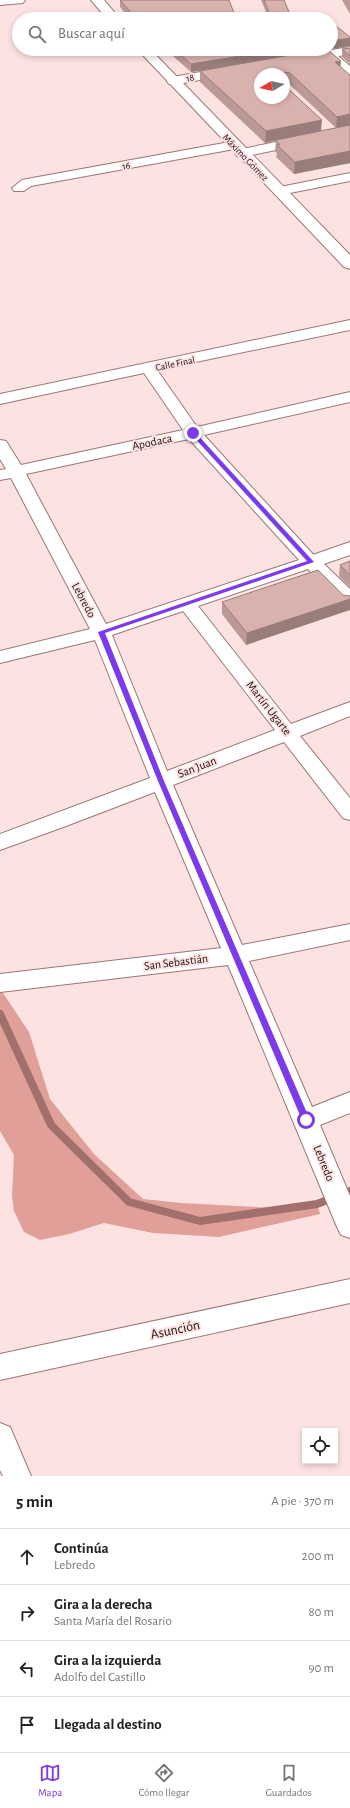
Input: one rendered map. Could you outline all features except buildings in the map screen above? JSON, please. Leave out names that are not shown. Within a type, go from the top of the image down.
[{"type":"street","points":[[0,1],[19,0]]},
{"type":"street","points":[[96,0],[107,12]]},
{"type":"street","points":[[338,53],[350,51]]},
{"type":"street","name":"Máximo Gómez","points":[[150,56],[350,264]]},
{"type":"street","points":[[290,60],[315,56]]},
{"type":"street","points":[[330,56],[350,72]]},
{"type":"street","name":"18","points":[[173,81],[238,69]]},
{"type":"street","points":[[323,124],[334,134]]},
{"type":"street","name":"16","points":[[19,188],[27,183],[350,131]]},
{"type":"street","points":[[280,192],[350,177]]},
{"type":"street","name":"Calle Final","points":[[0,399],[350,325]]},
{"type":"street","points":[[148,368],[193,433],[311,562],[350,602]]},
{"type":"street","name":"Apodaca","points":[[8,473],[193,433],[350,396]]},
{"type":"street","name":"Lebredo","points":[[0,445],[8,473],[101,632],[161,781],[348,1221]]},
{"type":"street","points":[[0,657],[101,632],[350,548]]},
{"type":"street","name":"Martín Ugarte","points":[[187,604],[350,813]]},
{"type":"street","name":"San Juan","points":[[0,842],[59,821],[350,709]]},
{"type":"street","name":"San Sebastián","points":[[0,983],[236,955],[350,932]]},
{"type":"street","points":[[306,1120],[350,1102]]},
{"type":"street","name":"Asunción","points":[[0,1367],[350,1291]]},
{"type":"street","points":[[0,1437],[17,1476]]},
{"type":"shaded area","points":[[0,993],[3,993],[29,1032],[50,1099],[94,1154],[143,1199],[181,1203],[292,1209],[317,1204],[320,1214],[219,1237],[153,1233],[104,1223],[69,1234],[40,1240],[24,1232],[14,1211],[12,1196],[14,1155],[0,1131]]},
{"type":"waterway","points":[[0,1014],[51,1125],[129,1202],[200,1221],[317,1204],[350,1191]]},
{"type":"route","points":[[193,433],[311,562],[101,632],[161,781],[306,1120]]}]
